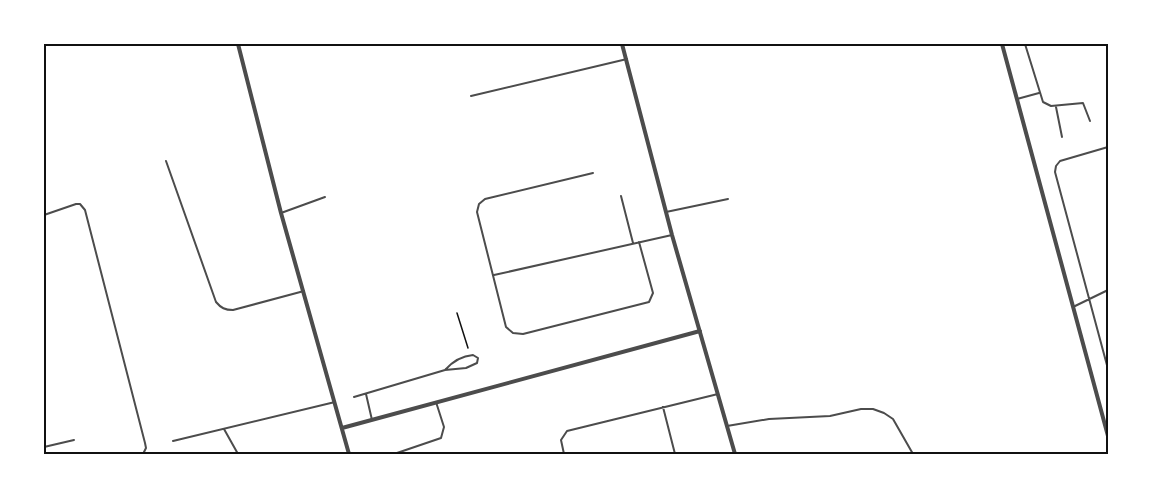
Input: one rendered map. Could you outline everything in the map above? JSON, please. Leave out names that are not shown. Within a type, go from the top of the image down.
[{"type":"street","points":[[238,44],[281,213],[349,454]]},
{"type":"street","points":[[622,44],[672,235],[735,454]]},
{"type":"street","points":[[1002,44],[1108,436]]},
{"type":"street","points":[[342,428],[700,331]]},
{"type":"lane","points":[[1025,44],[1043,102],[1056,106],[1083,103],[1090,121]]},
{"type":"lane","points":[[471,96],[627,59]]},
{"type":"lane","points":[[1017,99],[1039,93]]},
{"type":"lane","points":[[1056,106],[1062,137]]},
{"type":"lane","points":[[1108,147],[1060,161],[1055,172],[1108,369]]},
{"type":"lane","points":[[166,161],[216,302],[220,307],[233,310],[304,291]]},
{"type":"lane","points":[[593,173],[482,201],[477,212],[506,327],[513,333],[523,334],[649,302],[653,293],[639,242]]},
{"type":"lane","points":[[621,196],[633,243]]},
{"type":"lane","points":[[281,213],[325,197]]},
{"type":"lane","points":[[666,212],[728,199]]},
{"type":"lane","points":[[44,215],[76,204],[83,207],[145,443],[146,448],[143,454]]},
{"type":"lane","points":[[492,275],[672,235]]},
{"type":"lane","points":[[1073,307],[1108,290]]},
{"type":"lane","points":[[354,397],[445,370],[475,365],[478,358],[470,355],[453,362],[445,370]]},
{"type":"lane","points":[[366,394],[372,420]]},
{"type":"lane","points":[[564,454],[561,440],[567,431],[718,394]]},
{"type":"lane","points":[[173,441],[335,402]]},
{"type":"lane","points":[[394,454],[441,438],[444,428],[436,402]]},
{"type":"lane","points":[[663,407],[675,454]]},
{"type":"lane","points":[[727,426],[769,419],[830,416],[861,409],[873,409],[893,419],[913,454]]},
{"type":"lane","points":[[224,429],[238,454]]},
{"type":"lane","points":[[44,447],[74,440]]},
{"type":"path","points":[[457,313],[470,355]]}]
